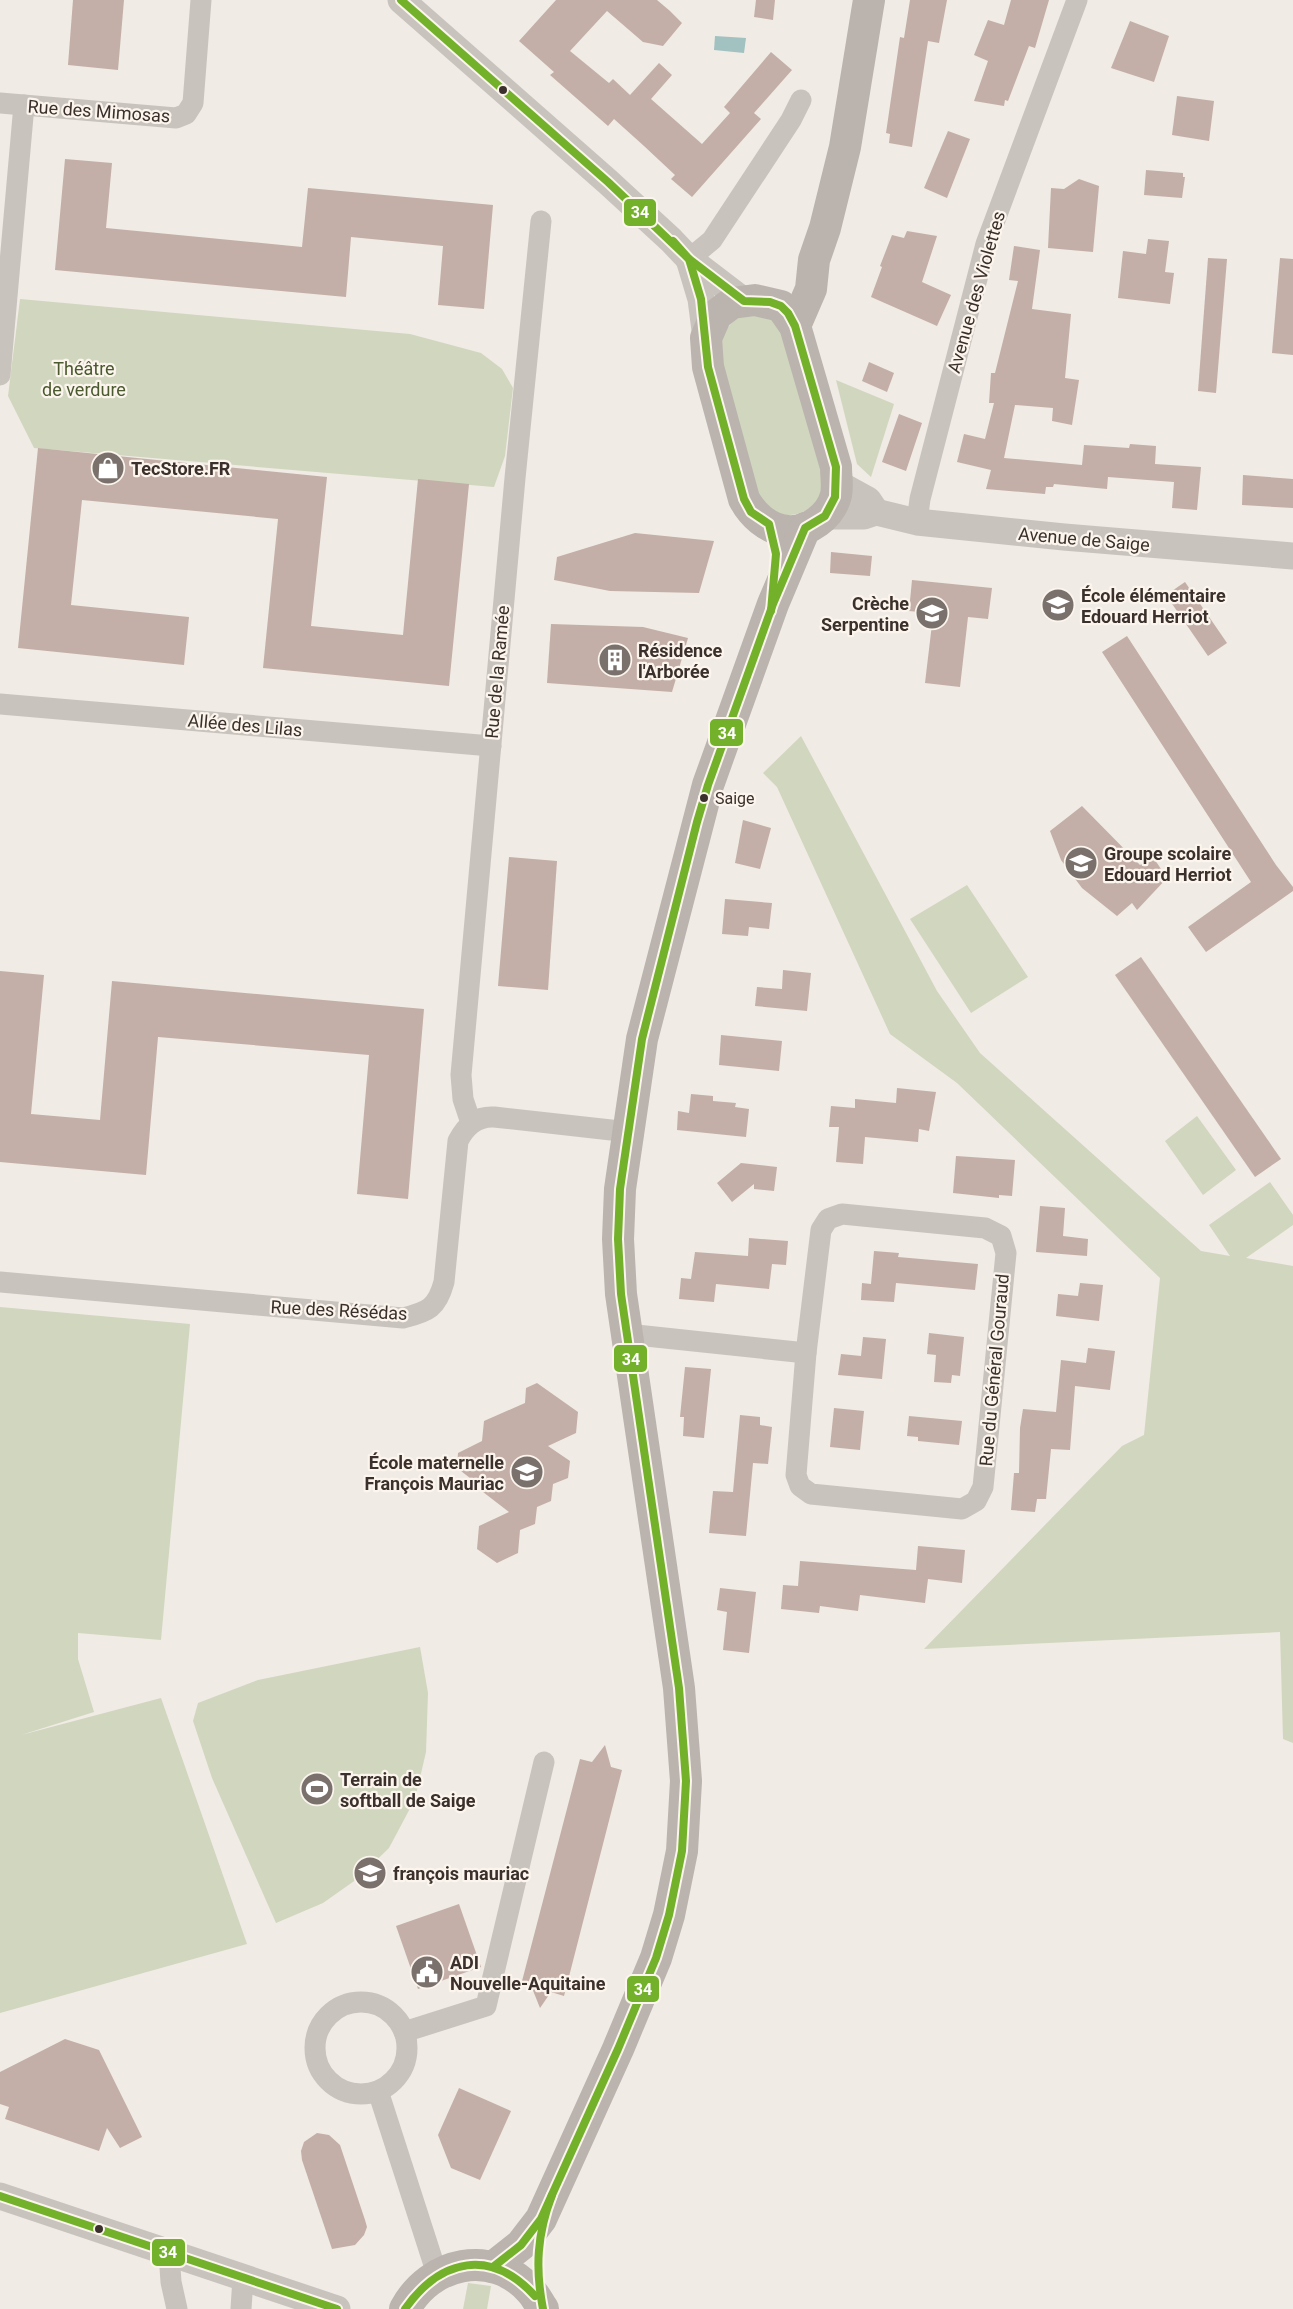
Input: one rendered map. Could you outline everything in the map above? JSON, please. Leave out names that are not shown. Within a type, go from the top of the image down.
[{"type":"main road","points":[[788,316],[811,289],[814,260],[825,228],[845,147],[869,0]]},
{"type":"main road","points":[[493,2267],[521,2245],[541,2219],[618,2049],[656,1958],[669,1915],[682,1851],[686,1781],[678,1676],[621,1294],[608,1239],[604,1181],[620,1131],[630,1065],[642,1038],[708,785],[773,604],[815,522],[835,498],[837,483],[836,467],[788,316],[770,302],[732,303],[716,315],[706,338],[708,367],[744,499],[751,512],[769,524],[786,531],[815,522]]},
{"type":"main road","points":[[769,524],[776,554],[773,604]]},
{"type":"main road","points":[[541,2219],[537,2275],[543,2309]]},
{"type":"main road","points":[[405,2309],[422,2284],[437,2274],[456,2266],[482,2265],[514,2276],[531,2290],[543,2309]]},
{"type":"street","name":"Rue des Mimosas","points":[[0,103],[176,118],[186,114],[193,103],[201,0]]},
{"type":"street","points":[[401,0],[647,218],[689,259],[744,301]]},
{"type":"street","name":"Avenue des Violettes","points":[[917,522],[920,499],[986,244],[1077,0]]},
{"type":"street","points":[[689,259],[712,240],[791,120],[801,100]]},
{"type":"street","points":[[0,375],[2,322],[24,105]]},
{"type":"street","name":"Rue de la Ramée","points":[[471,1123],[463,1099],[461,1075],[514,478],[541,221]]},
{"type":"street","points":[[689,259],[701,298],[706,338]]},
{"type":"street","name":"Avenue de Saige","points":[[837,483],[868,500],[876,512]]},
{"type":"street","name":"Avenue de Saige","points":[[815,522],[864,516],[876,512],[917,522],[1070,538],[1293,556]]},
{"type":"street","name":"Allée des Lilas","points":[[0,704],[491,746]]},
{"type":"street","points":[[471,1123],[494,1117],[620,1131]]},
{"type":"street","name":"Rue des Résédas","points":[[0,1282],[403,1318],[422,1314],[432,1307],[440,1296],[444,1282],[454,1161],[458,1142],[463,1131],[471,1123]]},
{"type":"street","name":"Rue du Général Gouraud","points":[[842,1214],[961,1225],[985,1228],[1001,1236],[1006,1253],[983,1487],[976,1501],[962,1509],[811,1494],[800,1486],[796,1475],[806,1353],[821,1230],[828,1219],[842,1214]]},
{"type":"street","points":[[627,1334],[806,1353]]},
{"type":"street","points":[[404,2032],[486,2006],[544,1762]]},
{"type":"street","points":[[364,2002],[389,2011],[398,2020],[404,2032],[407,2046],[403,2067],[390,2084],[378,2091],[363,2094],[348,2093],[329,2081],[317,2062],[315,2047],[318,2032],[325,2019],[337,2009],[351,2003],[364,2002]]},
{"type":"street","points":[[378,2091],[437,2274]]},
{"type":"street","points":[[0,2196],[337,2309]]},
{"type":"street","points":[[169,2253],[171,2282],[177,2309]]},
{"type":"street","points":[[241,2309],[243,2278]]},
{"type":"green space","name":"Théâtre de verdure","points":[[20,299],[410,334],[481,353],[502,369],[513,388],[505,456],[494,487],[34,448],[8,396]]},
{"type":"green space","points":[[752,313],[771,318],[779,325],[823,468],[824,485],[817,502],[803,512],[795,514],[779,514],[766,506],[758,496],[720,356],[721,340],[727,328],[744,315]]},
{"type":"green space","points":[[836,380],[894,404],[871,477],[857,464]]},
{"type":"green space","points":[[801,736],[937,991],[980,1053],[1201,1251],[1230,1256],[1209,1225],[1270,1182],[1293,1215],[1293,1225],[1246,1258],[1293,1266],[1293,1743],[1283,1739],[1280,1632],[924,1649],[1122,1446],[1144,1435],[1160,1278],[957,1083],[890,1034],[777,787],[763,773]]},
{"type":"green space","points":[[967,885],[1028,977],[971,1013],[910,919]]},
{"type":"green space","points":[[1197,1116],[1236,1170],[1203,1195],[1165,1141]]},
{"type":"green space","points":[[0,1307],[190,1324],[161,1640],[78,1633],[78,1659],[94,1712],[21,1735],[161,1698],[247,1944],[0,2013]]},
{"type":"green space","name":"Terrain de softball de Saige","points":[[420,1647],[428,1693],[426,1752],[415,1799],[389,1848],[357,1879],[323,1903],[276,1923],[212,1778],[193,1721],[198,1703],[258,1680]]},
{"type":"green space","points":[[468,2283],[491,2286],[487,2309],[463,2309]]},
{"type":"water","points":[[715,36],[746,38],[744,53],[714,50]]},
{"type":"building","points":[[73,0],[124,0],[118,70],[68,65]]},
{"type":"building","points":[[556,0],[657,0],[670,11],[682,23],[663,46],[643,42],[607,11],[570,51],[609,83],[613,79],[630,95],[659,63],[672,75],[651,99],[702,144],[730,113],[724,107],[771,52],[792,70],[754,113],[761,119],[692,197],[671,179],[675,175],[644,146],[614,119],[608,126],[550,75],[554,72],[519,41]]},
{"type":"building","points":[[756,0],[775,0],[773,20],[754,17]]},
{"type":"building","points":[[910,0],[947,0],[939,43],[928,41],[912,147],[889,143],[890,134],[886,133],[900,37],[904,38]]},
{"type":"building","points":[[1011,0],[1049,0],[1035,48],[1029,46],[1004,106],[974,101],[988,61],[974,55],[988,20],[1004,25]]},
{"type":"building","points":[[1130,21],[1169,36],[1154,82],[1111,68]]},
{"type":"building","points":[[1177,96],[1214,101],[1209,141],[1172,135]]},
{"type":"building","points":[[948,131],[970,139],[947,198],[924,188]]},
{"type":"building","points":[[65,159],[112,163],[106,228],[302,247],[308,188],[493,205],[484,309],[438,305],[443,246],[351,237],[346,297],[55,270]]},
{"type":"building","points":[[1146,170],[1183,173],[1185,177],[1182,198],[1144,195]]},
{"type":"building","points":[[1079,179],[1099,186],[1093,252],[1048,248],[1051,188],[1064,189]]},
{"type":"building","points":[[907,231],[937,236],[922,282],[951,295],[937,326],[871,297],[892,235],[904,238]]},
{"type":"building","points":[[1148,239],[1169,241],[1165,272],[1174,273],[1170,304],[1118,298],[1123,251],[1146,254]]},
{"type":"building","points":[[1014,246],[1040,250],[1032,309],[1071,314],[1065,378],[1079,380],[1072,425],[1052,421],[1053,408],[1015,405],[1004,458],[1082,465],[1084,445],[1129,448],[1130,444],[1156,446],[1155,464],[1201,467],[1197,510],[1172,508],[1174,482],[1108,477],[1107,489],[1054,484],[1053,487],[1046,487],[1045,494],[986,489],[991,470],[957,462],[964,434],[985,439],[994,403],[989,403],[991,373],[995,373],[1018,281],[1009,280]]},
{"type":"building","points":[[1208,258],[1227,259],[1216,393],[1198,391]]},
{"type":"building","points":[[1280,258],[1293,259],[1293,355],[1272,353]]},
{"type":"building","points":[[869,362],[894,373],[887,392],[862,381]]},
{"type":"building","points":[[899,414],[922,423],[906,471],[882,462]]},
{"type":"building","points":[[38,448],[327,477],[311,626],[403,635],[418,479],[469,484],[449,686],[263,668],[278,519],[82,500],[71,605],[189,617],[184,665],[18,648]]},
{"type":"building","points":[[1243,475],[1293,479],[1293,508],[1242,505]]},
{"type":"building","points":[[635,533],[714,541],[699,593],[610,591],[554,580],[557,557]]},
{"type":"building","points":[[831,552],[872,556],[870,576],[830,573]]},
{"type":"building","points":[[912,580],[992,588],[988,619],[968,617],[960,687],[925,683],[932,624],[928,623],[929,613],[909,611]]},
{"type":"building","points":[[1185,582],[1227,643],[1208,656],[1166,595]]},
{"type":"building","name":"Résidence l'Arborée","points":[[551,624],[643,627],[688,638],[672,692],[547,683]]},
{"type":"building","points":[[1127,636],[1276,865],[1293,887],[1293,891],[1206,952],[1188,927],[1251,882],[1102,652]]},
{"type":"building","points":[[1082,806],[1140,865],[1153,857],[1167,878],[1137,910],[1132,903],[1117,916],[1082,888],[1061,860],[1050,831]]},
{"type":"building","points":[[743,820],[771,828],[760,869],[735,863]]},
{"type":"building","points":[[509,857],[557,861],[548,990],[498,986]]},
{"type":"building","points":[[725,899],[772,903],[769,929],[749,927],[748,936],[722,934]]},
{"type":"building","points":[[1141,957],[1281,1159],[1255,1177],[1115,975]]},
{"type":"building","points":[[783,970],[811,973],[807,1011],[755,1006],[757,987],[782,989]]},
{"type":"building","points":[[0,971],[44,975],[31,1114],[100,1120],[112,981],[424,1009],[408,1199],[357,1194],[369,1055],[158,1037],[146,1175],[0,1162]]},
{"type":"building","points":[[721,1035],[782,1041],[779,1071],[719,1065]]},
{"type":"building","points":[[897,1088],[936,1092],[929,1131],[919,1129],[918,1142],[865,1137],[863,1164],[836,1162],[839,1127],[829,1127],[831,1106],[855,1108],[855,1099],[896,1103]]},
{"type":"building","points":[[691,1094],[713,1096],[713,1101],[736,1103],[735,1107],[749,1109],[746,1137],[677,1130],[678,1111],[689,1113]]},
{"type":"building","points":[[956,1156],[1015,1160],[1012,1196],[999,1195],[999,1198],[953,1193]]},
{"type":"building","points":[[741,1163],[777,1167],[774,1191],[754,1189],[754,1184],[732,1202],[717,1183]]},
{"type":"building","points":[[1040,1206],[1065,1208],[1063,1236],[1088,1239],[1087,1256],[1036,1252]]},
{"type":"building","points":[[749,1238],[788,1241],[786,1265],[772,1264],[769,1289],[716,1284],[714,1302],[679,1299],[681,1278],[691,1279],[695,1252],[748,1256]]},
{"type":"building","points":[[874,1251],[899,1253],[898,1257],[978,1264],[975,1290],[896,1283],[894,1302],[861,1300],[862,1283],[871,1284]]},
{"type":"building","points":[[1080,1283],[1103,1285],[1099,1321],[1056,1316],[1058,1294],[1078,1296]]},
{"type":"building","points":[[929,1333],[964,1337],[960,1376],[952,1375],[951,1383],[934,1382],[936,1355],[927,1354]]},
{"type":"building","points":[[863,1337],[886,1339],[882,1379],[838,1375],[841,1354],[861,1356]]},
{"type":"building","points":[[1088,1348],[1115,1351],[1110,1390],[1075,1386],[1070,1450],[1051,1449],[1046,1499],[1037,1499],[1035,1512],[1011,1510],[1014,1473],[1019,1473],[1020,1428],[1023,1409],[1056,1412],[1061,1360],[1086,1363]]},
{"type":"building","points":[[685,1367],[711,1369],[704,1438],[683,1436],[684,1417],[680,1417]]},
{"type":"building","points":[[537,1383],[578,1412],[576,1433],[548,1446],[570,1461],[568,1478],[553,1484],[551,1501],[537,1507],[535,1524],[520,1530],[518,1553],[497,1563],[477,1549],[479,1526],[509,1512],[457,1468],[458,1453],[482,1441],[484,1421],[525,1403],[526,1388]]},
{"type":"building","points":[[834,1408],[864,1411],[860,1450],[830,1447]]},
{"type":"building","points":[[740,1415],[760,1417],[760,1425],[772,1427],[768,1464],[753,1463],[746,1536],[709,1533],[713,1491],[733,1492]]},
{"type":"building","points":[[909,1416],[962,1421],[959,1445],[918,1441],[918,1437],[907,1436]]},
{"type":"building","points":[[918,1546],[965,1550],[962,1583],[928,1579],[925,1603],[860,1595],[858,1611],[820,1606],[819,1613],[781,1609],[783,1585],[798,1586],[800,1561],[916,1570]]},
{"type":"building","points":[[720,1588],[756,1592],[749,1653],[723,1650],[727,1612],[717,1610]]},
{"type":"building","points":[[605,1745],[611,1767],[622,1770],[564,1996],[551,1992],[540,2008],[532,1988],[521,1985],[580,1759],[592,1762]]},
{"type":"building","points":[[459,1904],[481,1967],[418,1989],[396,1926]]},
{"type":"building","points":[[65,2039],[99,2050],[142,2137],[120,2148],[107,2128],[99,2151],[5,2119],[9,2107],[0,2104],[0,2072]]},
{"type":"building","points":[[459,2088],[511,2111],[480,2180],[451,2168],[438,2135]]},
{"type":"building","points":[[317,2133],[329,2135],[340,2145],[367,2227],[364,2235],[355,2245],[332,2249],[302,2160],[301,2151],[304,2142]]},
{"type":"transit line","name":"34","points":[[401,0],[608,182],[689,259],[744,301],[770,302],[781,306],[788,313],[795,326],[836,467],[835,497],[825,516],[805,528],[773,604],[708,785],[642,1039],[620,1189],[618,1239],[621,1294],[679,1688],[686,1781],[682,1851],[669,1915],[656,1958],[618,2049],[541,2219],[521,2245],[493,2267]]},
{"type":"transit line","name":"34","points":[[673,241],[689,259],[701,299],[708,367],[744,499],[751,512],[769,524],[776,554],[771,611]]},
{"type":"transit line","name":"34","points":[[543,2309],[538,2265],[540,2237],[552,2195]]},
{"type":"transit line","name":"34","points":[[0,2196],[337,2309]]},
{"type":"transit line","name":"34","points":[[405,2309],[434,2279],[450,2270],[467,2265],[484,2266],[501,2271],[518,2281],[535,2296]]},
{"type":"place","name":"TecStore.FR","points":[[108,468]]},
{"type":"place","name":"École élémentaire Edouard Herriot","points":[[1058,605]]},
{"type":"place","name":"Crèche Serpentine","points":[[932,613]]},
{"type":"place","name":"Résidence l'Arborée","points":[[615,660]]},
{"type":"place","name":"Saige","points":[[704,798]]},
{"type":"place","name":"Groupe scolaire Edouard Herriot","points":[[1081,863]]},
{"type":"place","name":"École maternelle François Mauriac","points":[[527,1472]]},
{"type":"place","name":"Terrain de softball de Saige","points":[[317,1789]]},
{"type":"place","name":"françois mauriac","points":[[370,1873]]},
{"type":"place","name":"ADI Nouvelle-Aquitaine","points":[[427,1972]]}]
